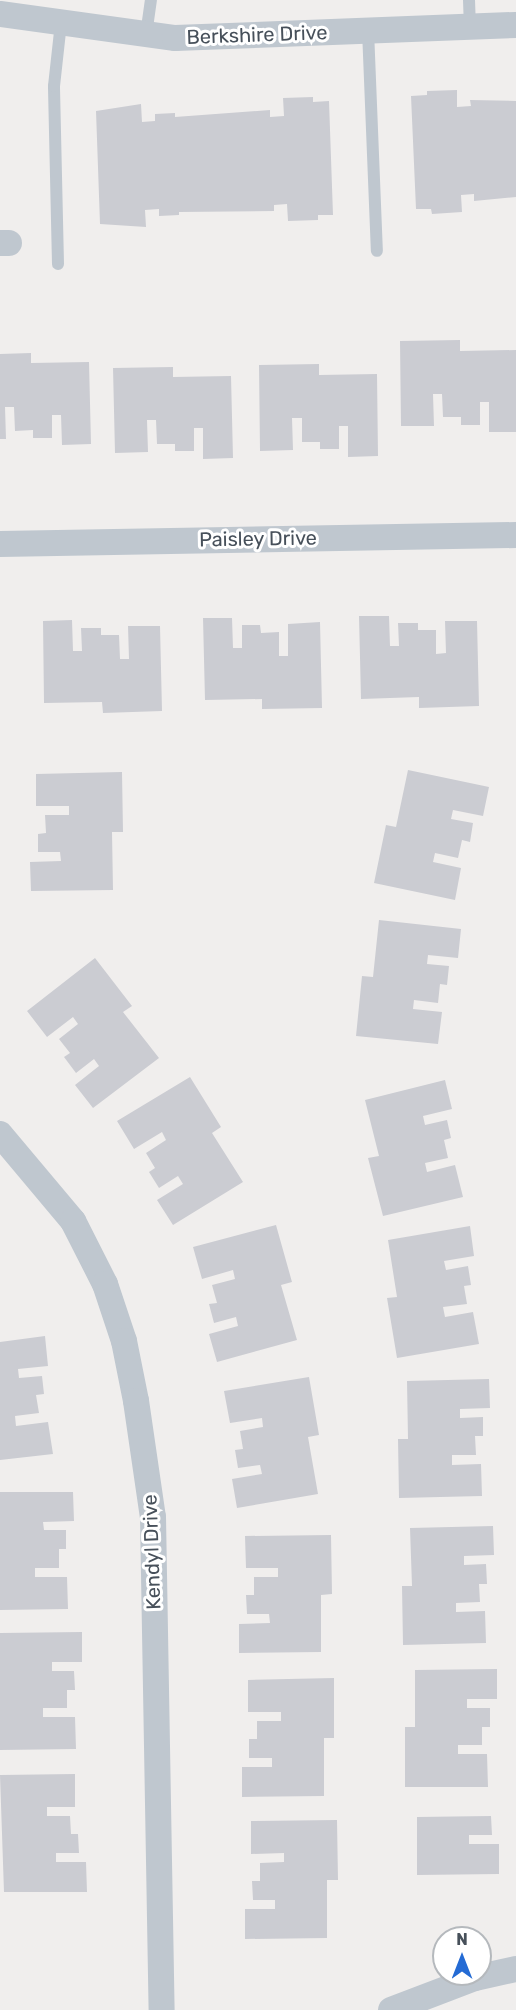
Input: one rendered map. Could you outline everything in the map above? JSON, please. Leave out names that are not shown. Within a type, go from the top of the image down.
[{"type":"street","name":"Berkshire Drive","points":[[0,14],[184,38],[516,25]]},
{"type":"street","name":"Paisley Drive","points":[[0,544],[516,535]]},
{"type":"street","name":"Kendyl Drive","points":[[0,1134],[29,1165],[78,1232],[105,1284],[124,1341],[136,1401],[153,1517],[162,2010]]},
{"type":"street","points":[[392,2010],[476,1978],[516,1969]]},
{"type":"lane","points":[[146,34],[151,0]]},
{"type":"lane","points":[[469,0],[470,27]]},
{"type":"lane","points":[[58,264],[54,86],[61,23]]},
{"type":"lane","points":[[368,30],[377,251]]},
{"type":"building","points":[[457,90],[457,107],[471,106],[470,100],[516,101],[516,197],[474,201],[474,194],[461,195],[462,212],[432,214],[431,209],[416,209],[411,96],[427,95],[427,91]]},
{"type":"building","points":[[313,97],[313,102],[329,101],[333,215],[318,215],[318,220],[288,221],[287,204],[274,205],[274,211],[179,212],[179,215],[159,216],[159,209],[145,210],[146,227],[100,224],[96,111],[141,104],[142,122],[155,121],[155,114],[175,113],[175,117],[270,110],[270,117],[284,116],[283,98]]},
{"type":"building","points":[[460,340],[460,351],[516,350],[516,432],[489,432],[489,402],[480,402],[480,425],[461,425],[461,417],[443,417],[442,394],[433,394],[434,426],[401,426],[400,341]]},
{"type":"building","points":[[31,353],[31,363],[89,362],[91,444],[62,445],[61,415],[52,415],[52,438],[33,438],[33,430],[15,431],[14,407],[5,407],[6,439],[0,439],[0,354]]},
{"type":"building","points":[[319,364],[319,375],[377,374],[378,456],[348,457],[348,426],[339,426],[339,449],[320,449],[320,442],[302,442],[302,418],[292,418],[293,450],[260,451],[259,365]]},
{"type":"building","points":[[173,367],[173,377],[231,376],[233,458],[203,459],[203,428],[194,428],[194,451],[175,451],[175,444],[157,444],[156,420],[147,420],[148,452],[115,453],[113,368]]},
{"type":"building","points":[[359,616],[389,616],[390,646],[399,646],[398,623],[418,623],[418,630],[436,630],[436,654],[446,653],[445,621],[477,621],[479,706],[419,708],[419,697],[361,699]]},
{"type":"building","points":[[203,618],[232,618],[233,648],[242,648],[242,625],[260,625],[261,633],[279,632],[279,656],[288,656],[288,624],[320,622],[322,708],[262,709],[262,699],[205,700]]},
{"type":"building","points":[[72,620],[73,651],[82,651],[81,628],[101,628],[101,635],[119,635],[120,659],[129,659],[128,626],[160,626],[162,711],[103,713],[102,702],[44,703],[43,621]]},
{"type":"building","points":[[408,770],[489,787],[483,816],[453,810],[451,819],[473,823],[470,842],[462,840],[458,858],[435,853],[433,862],[461,868],[455,900],[374,883],[386,825],[396,827]]},
{"type":"building","points":[[122,772],[123,832],[112,832],[113,890],[31,891],[30,862],[61,861],[60,852],[38,852],[38,834],[46,833],[45,815],[69,815],[69,806],[36,806],[36,774]]},
{"type":"building","points":[[379,920],[461,929],[458,958],[428,955],[427,964],[449,966],[447,985],[440,984],[438,1003],[414,1000],[413,1009],[442,1012],[438,1044],[356,1036],[362,976],[373,977]]},
{"type":"building","points":[[95,958],[132,1006],[123,1012],[159,1058],[93,1108],[75,1085],[99,1066],[94,1059],[76,1073],[64,1057],[70,1053],[59,1039],[78,1024],[73,1017],[47,1037],[27,1011]]},
{"type":"building","points":[[190,1077],[221,1127],[212,1133],[243,1182],[173,1225],[157,1200],[183,1184],[178,1176],[159,1188],[149,1172],[155,1168],[146,1153],[166,1140],[162,1132],[134,1149],[117,1121]]},
{"type":"building","points":[[445,1080],[452,1109],[423,1116],[425,1125],[447,1120],[451,1138],[444,1140],[448,1158],[425,1163],[427,1172],[455,1165],[463,1197],[383,1216],[368,1158],[379,1156],[365,1100]]},
{"type":"building","points":[[276,1225],[292,1282],[281,1285],[297,1340],[217,1362],[209,1334],[238,1326],[236,1317],[214,1323],[209,1304],[217,1303],[212,1285],[235,1279],[233,1270],[202,1279],[193,1247]]},
{"type":"building","points":[[470,1226],[474,1256],[444,1261],[446,1270],[468,1266],[471,1285],[464,1286],[467,1304],[443,1307],[445,1317],[473,1312],[479,1344],[397,1358],[387,1298],[397,1297],[388,1240]]},
{"type":"building","points":[[45,1336],[48,1366],[18,1369],[19,1378],[42,1376],[44,1394],[36,1395],[39,1413],[15,1416],[16,1426],[48,1422],[53,1454],[0,1460],[0,1342]]},
{"type":"building","points":[[309,1377],[319,1435],[308,1437],[318,1494],[237,1508],[232,1479],[262,1474],[260,1465],[238,1468],[235,1450],[243,1449],[240,1431],[263,1427],[262,1418],[230,1423],[224,1391]]},
{"type":"building","points":[[489,1379],[490,1408],[460,1409],[460,1418],[483,1417],[483,1436],[475,1436],[476,1455],[452,1455],[452,1465],[481,1464],[482,1496],[399,1498],[398,1439],[408,1439],[407,1381]]},
{"type":"building","points":[[0,1492],[73,1492],[74,1521],[43,1522],[44,1530],[66,1530],[66,1549],[59,1549],[59,1568],[35,1568],[35,1577],[67,1577],[68,1609],[0,1610]]},
{"type":"building","points":[[493,1526],[494,1555],[464,1556],[464,1565],[486,1564],[487,1584],[479,1584],[480,1602],[456,1603],[456,1612],[485,1611],[486,1643],[403,1645],[402,1586],[412,1586],[410,1528]]},
{"type":"building","points":[[331,1535],[332,1594],[321,1595],[321,1652],[239,1653],[239,1624],[270,1623],[269,1614],[247,1614],[246,1595],[254,1595],[254,1577],[278,1577],[278,1568],[246,1568],[245,1536]]},
{"type":"building","points":[[82,1632],[82,1662],[52,1662],[52,1671],[74,1671],[75,1690],[67,1690],[67,1708],[43,1708],[43,1717],[75,1717],[76,1749],[0,1750],[0,1633]]},
{"type":"building","points":[[497,1669],[497,1699],[467,1699],[467,1708],[490,1708],[490,1727],[482,1727],[482,1745],[458,1745],[458,1754],[487,1754],[488,1787],[405,1787],[405,1727],[415,1727],[415,1670]]},
{"type":"building","points":[[334,1678],[334,1738],[324,1738],[324,1796],[242,1797],[242,1767],[272,1767],[272,1758],[249,1758],[249,1739],[257,1739],[257,1721],[281,1721],[281,1712],[248,1712],[248,1680]]},
{"type":"building","points":[[75,1774],[75,1807],[47,1807],[47,1816],[70,1816],[71,1834],[78,1834],[79,1853],[56,1853],[56,1862],[86,1862],[87,1892],[4,1892],[0,1775]]},
{"type":"building","points":[[491,1816],[492,1835],[469,1835],[469,1844],[499,1844],[499,1874],[417,1875],[417,1817]]},
{"type":"building","points":[[337,1820],[338,1880],[327,1880],[327,1938],[245,1939],[245,1909],[275,1909],[275,1900],[253,1900],[252,1881],[260,1881],[260,1863],[284,1862],[284,1853],[251,1854],[251,1821]]}]
